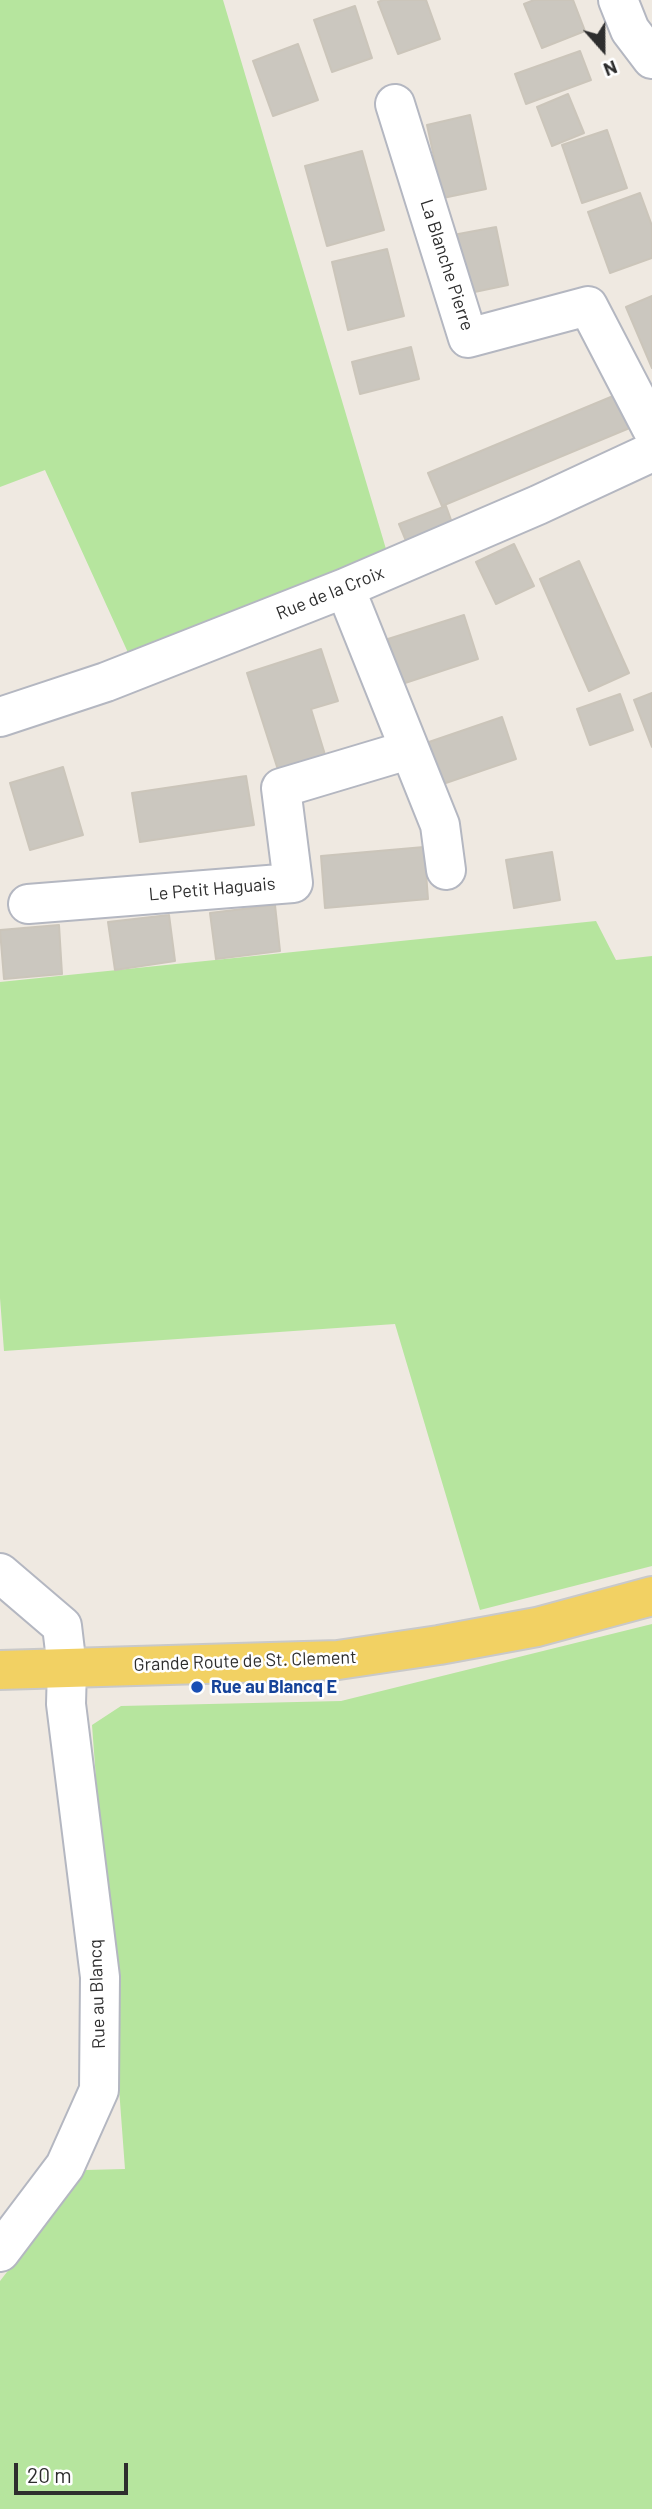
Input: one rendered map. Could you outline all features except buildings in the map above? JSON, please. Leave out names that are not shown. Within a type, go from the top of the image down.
[{"type":"main road","name":"Grande Route de St. Clement","points":[[0,1670],[338,1660],[439,1646],[537,1627],[652,1596]]},
{"type":"street","points":[[618,0],[630,30],[652,59]]},
{"type":"street","name":"La Blanche Pierre","points":[[396,104],[468,338],[588,306],[652,429]]},
{"type":"street","name":"Rue de la Croix","points":[[0,717],[106,682],[345,588],[538,505],[652,452]]},
{"type":"street","points":[[345,588],[440,825],[446,870]]},
{"type":"street","name":"Le Petit Haguais","points":[[28,904],[293,883],[281,788],[408,750]]},
{"type":"street","name":"Rue au Blancq","points":[[0,1573],[62,1626],[67,1668],[66,1704],[100,1977],[99,2090],[65,2166],[0,2252]]},
{"type":"green space","points":[[0,0],[223,0],[386,549],[130,657],[45,470],[0,487]]},
{"type":"green space","points":[[596,921],[616,960],[652,956],[652,1566],[480,1610],[395,1324],[4,1351],[0,1298],[0,982]]},
{"type":"green space","points":[[652,1624],[652,2509],[0,2509],[0,2281],[86,2170],[125,2169],[92,1725],[121,1706],[341,1701]]},
{"type":"place","name":"Rue au Blancq E","points":[[197,1687]]}]
